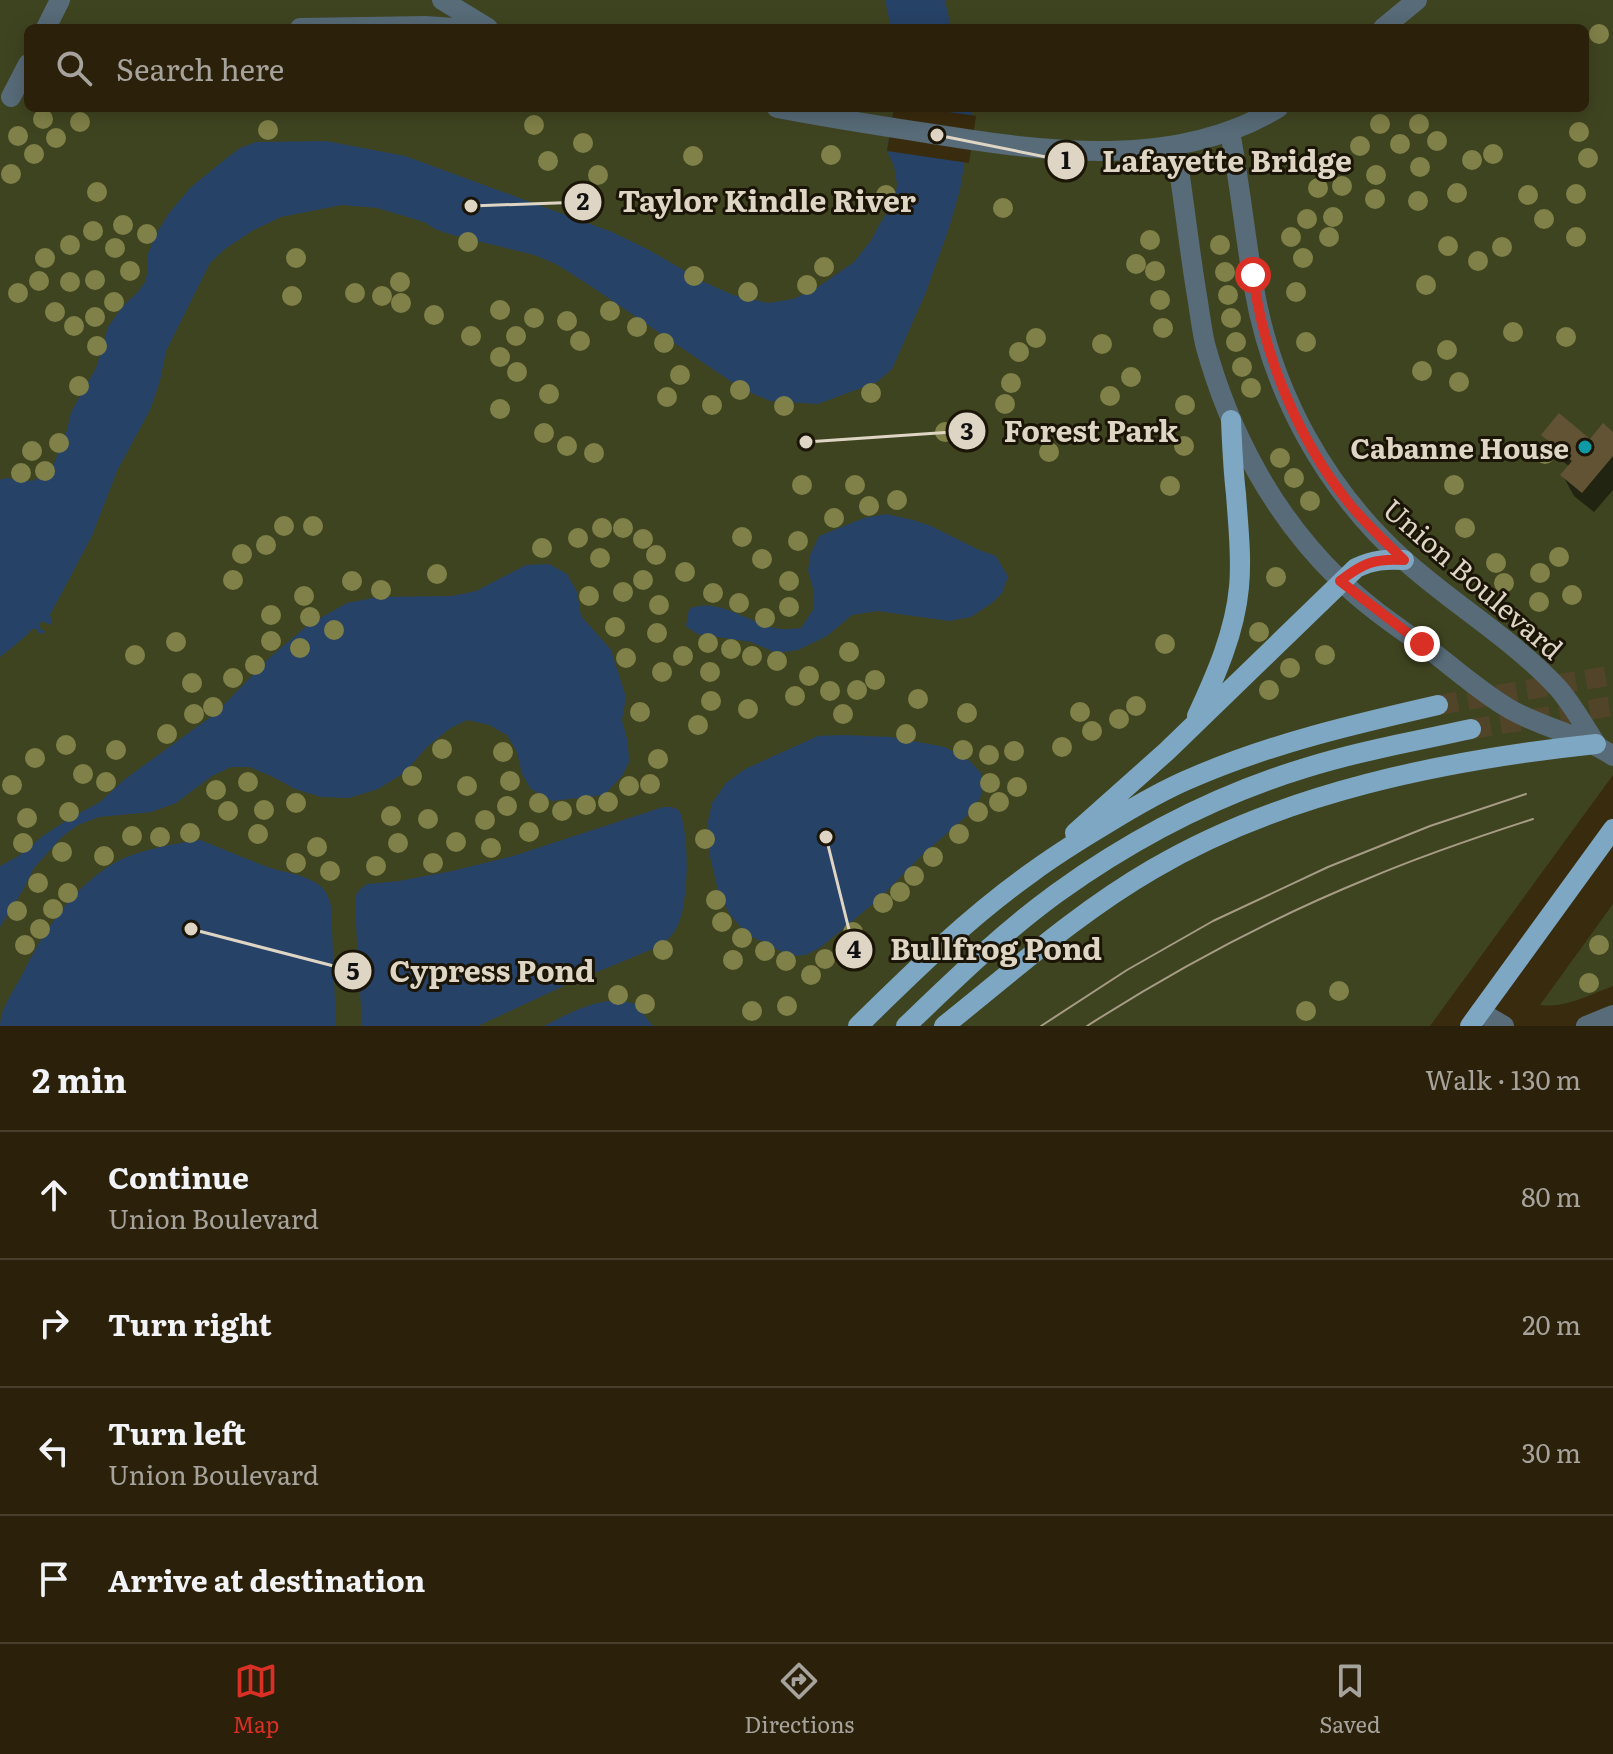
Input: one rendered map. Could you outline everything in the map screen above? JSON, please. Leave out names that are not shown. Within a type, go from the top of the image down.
[{"type":"main road","points":[[1191,728],[1213,681],[1233,620],[1239,588],[1241,554],[1231,420]]},
{"type":"main road","points":[[858,1026],[932,955],[1030,873],[1191,728],[1340,581],[1356,568],[1372,561],[1404,560]]},
{"type":"main road","points":[[1030,873],[1140,803],[1191,778],[1243,757],[1345,726],[1438,705]]},
{"type":"main road","points":[[906,1026],[969,966],[1056,893],[1188,814],[1244,789],[1306,767],[1471,729]]},
{"type":"main road","points":[[944,1026],[1108,897],[1198,844],[1246,823],[1302,802],[1411,774],[1519,753],[1596,744]]},
{"type":"main road","points":[[1475,1019],[1613,829]]},
{"type":"street","points":[[48,24],[60,0]]},
{"type":"street","points":[[442,0],[481,24]]},
{"type":"street","points":[[1388,24],[1417,0]]},
{"type":"street","points":[[13,98],[24,73]]},
{"type":"street","points":[[800,112],[982,142],[1069,150],[1175,145],[1230,132],[1270,112]]},
{"type":"street","name":"Union Boulevard","points":[[1230,132],[1265,334],[1280,382],[1324,468],[1373,531],[1404,560],[1539,669],[1561,691],[1596,744]]},
{"type":"street","name":"Union Boulevard","points":[[1175,145],[1205,341],[1231,420],[1273,500],[1301,540],[1340,581],[1507,708],[1544,726],[1596,744],[1613,756]]},
{"type":"street","points":[[1586,1026],[1613,1015]]},
{"type":"street","points":[[1475,1019],[1504,1026]]},
{"type":"green space","points":[[0,0],[1613,0],[1613,775],[1430,1026],[0,1026]]},
{"type":"green space","points":[[1613,904],[1613,986],[1568,1003],[1540,1005]]},
{"type":"water","points":[[885,0],[945,0],[950,24],[890,24]]},
{"type":"water","points":[[893,112],[971,112],[960,190],[948,231],[926,292],[892,369],[877,382],[818,404],[770,401],[742,389],[589,285],[556,264],[534,255],[449,234],[424,222],[377,208],[342,205],[281,217],[252,231],[210,263],[166,351],[150,410],[117,471],[92,536],[50,615],[52,622],[50,625],[42,621],[39,625],[46,632],[40,634],[32,629],[0,657],[0,480],[32,481],[53,466],[71,412],[96,368],[108,327],[145,282],[148,254],[156,234],[191,187],[240,148],[256,142],[326,141],[405,156],[612,232],[704,282],[733,295],[768,303],[793,299],[815,289],[854,262],[895,200],[897,184],[887,151]]},
{"type":"water","points":[[886,514],[931,526],[996,556],[1008,577],[1002,593],[971,617],[949,621],[877,611],[852,615],[827,636],[798,650],[776,653],[751,642],[697,634],[686,626],[689,609],[710,606],[775,628],[801,628],[814,608],[814,592],[808,571],[810,555],[819,536],[864,518]]},
{"type":"water","points":[[549,564],[567,574],[577,592],[581,616],[611,650],[626,697],[622,720],[629,762],[622,776],[604,795],[552,801],[531,789],[507,735],[489,725],[467,720],[449,729],[427,747],[404,773],[378,789],[349,798],[321,797],[295,789],[249,767],[231,767],[212,776],[176,803],[151,812],[99,817],[78,825],[63,836],[34,868],[0,927],[0,866],[72,817],[100,802],[125,779],[216,713],[269,658],[308,625],[347,603],[378,597],[452,596],[476,591],[526,565]]},
{"type":"water","points":[[818,736],[891,737],[945,747],[970,761],[981,773],[984,784],[980,798],[969,814],[921,856],[879,899],[821,947],[806,955],[791,956],[748,935],[731,916],[719,895],[709,852],[708,821],[712,803],[726,783],[745,769]]},
{"type":"water","points":[[663,807],[679,810],[683,820],[687,868],[681,917],[675,931],[665,942],[478,1026],[362,1026],[355,907],[355,897],[360,889],[367,884],[452,871],[513,856]]},
{"type":"water","points":[[200,840],[265,866],[306,878],[324,889],[331,906],[336,1026],[0,1026],[5,1006],[40,943],[61,911],[86,884],[125,857]]},
{"type":"water","points":[[620,1000],[635,1004],[653,1026],[544,1026],[589,1005]]},
{"type":"pier","points":[[893,112],[948,112],[976,116],[969,163],[887,151]]},
{"type":"building","name":"Cabanne House","points":[[1559,413],[1590,439],[1603,423],[1613,432],[1613,456],[1582,493],[1560,475],[1572,461],[1541,435]]},
{"type":"tunnel","points":[[1438,705],[1613,675]]},
{"type":"tunnel","points":[[1471,729],[1613,706]]},
{"type":"tram line","points":[[1041,1026],[1127,970],[1213,921],[1328,867],[1430,826],[1526,794]]},
{"type":"tram line","points":[[1087,1026],[1189,965],[1330,894],[1408,862],[1533,819]]},
{"type":"place","name":"Lafayette Bridge","points":[[937,135]]},
{"type":"place","name":"Taylor Kindle River","points":[[471,206]]},
{"type":"place","name":"Forest Park","points":[[806,442]]},
{"type":"place","name":"Cabanne House","points":[[1585,447]]},
{"type":"place","name":"Bullfrog Pond","points":[[826,837]]},
{"type":"place","name":"Cypress Pond","points":[[191,929]]},
{"type":"route","points":[[1253,275],[1265,334],[1280,382],[1300,424],[1324,468],[1347,501],[1404,560],[1372,561],[1356,568],[1340,581],[1422,644]]}]
